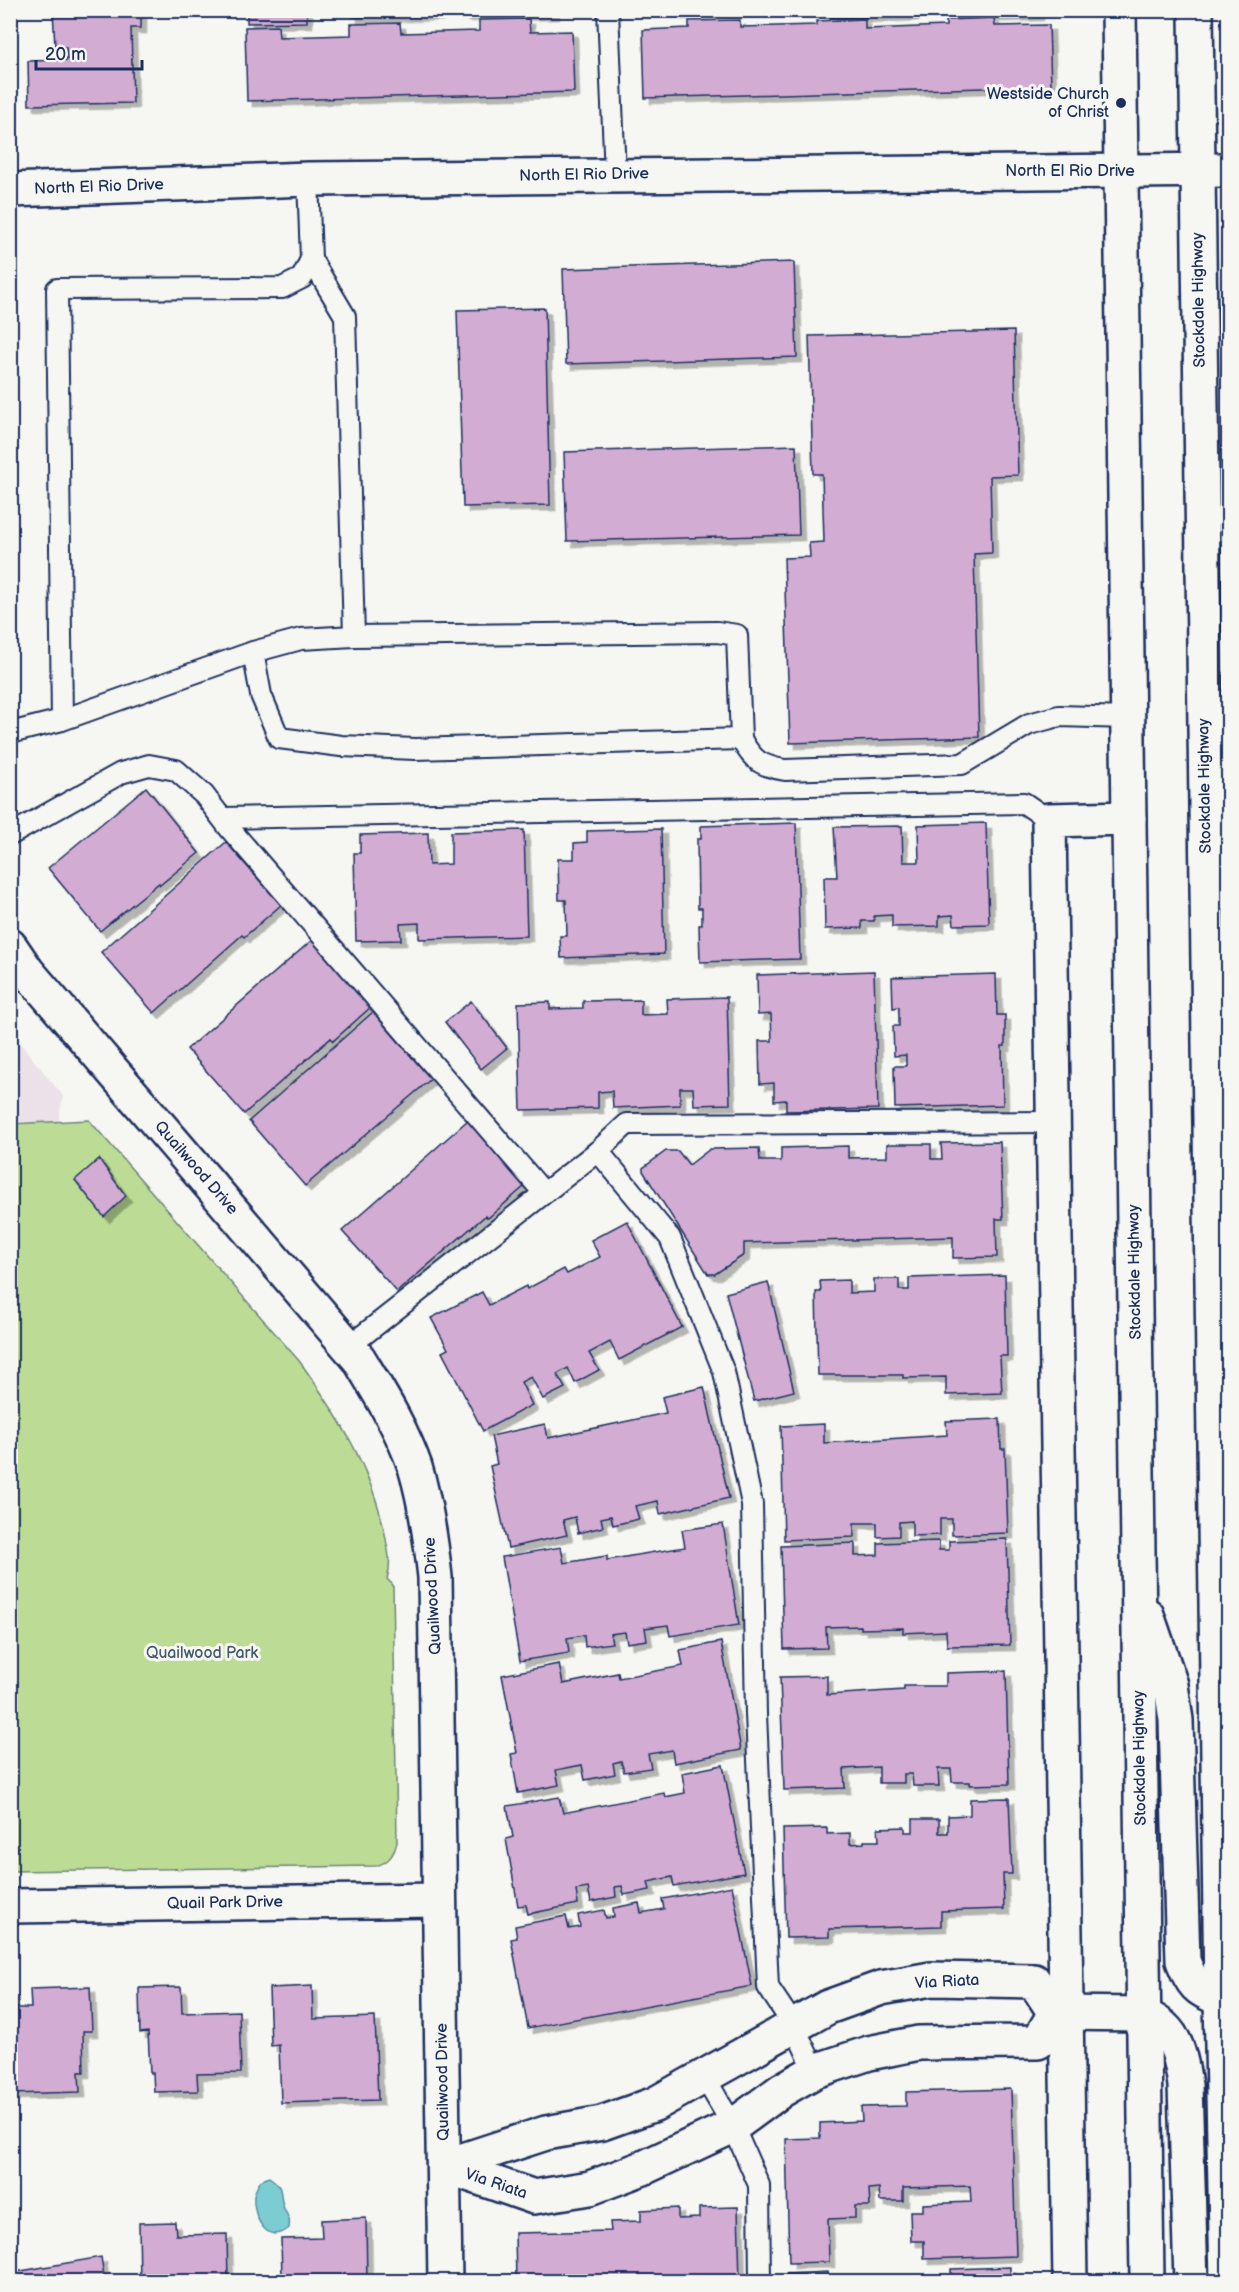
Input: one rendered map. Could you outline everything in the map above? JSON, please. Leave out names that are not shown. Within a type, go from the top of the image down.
[{"type":"street","name":"Stockdale Highway","points":[[1119,10],[1147,2282]]},
{"type":"street","name":"Stockdale Highway","points":[[1196,10],[1213,170],[1227,2282]]},
{"type":"street","name":"North El Rio Drive","points":[[10,190],[308,179],[1213,170]]},
{"type":"street","points":[[1070,2282],[1060,2013],[1054,1122],[1049,820],[1129,818]]},
{"type":"street","name":"Quailwood Drive","points":[[10,946],[27,971],[359,1359],[389,1408],[414,1467],[428,1521],[435,1577],[445,2282]]},
{"type":"street","points":[[1139,1594],[1160,1648],[1171,1685],[1176,1720],[1183,1961],[1191,1981],[1205,1993],[1225,1999]]},
{"type":"street","name":"Quail Park Drive","points":[[10,1906],[439,1900]]},
{"type":"street","name":"Via Riata","points":[[931,1979],[1034,1981],[1060,2013],[1038,2042],[919,2043],[869,2053],[815,2071],[782,2090],[733,2126],[643,2168],[590,2188],[534,2197],[445,2166],[546,2133],[602,2123],[655,2104],[828,2007],[881,1988],[931,1979]]},
{"type":"street","points":[[1060,2013],[1143,2014],[1164,2027],[1174,2043],[1181,2061],[1185,2085],[1191,2282]]},
{"type":"lane","name":"North El Rio Drive","points":[[608,10],[615,175]]},
{"type":"lane","points":[[62,720],[57,289],[282,288],[303,278],[311,259],[308,179]]},
{"type":"lane","points":[[311,259],[345,316],[354,636]]},
{"type":"lane","points":[[10,733],[62,720],[253,652],[300,639],[354,636],[717,632],[737,635],[741,739],[748,752],[765,766],[785,770],[962,764],[1029,724],[1059,716],[1128,718]]},
{"type":"lane","points":[[253,652],[261,695],[279,738],[341,746],[415,749],[741,739]]},
{"type":"lane","points":[[10,835],[121,773],[149,765],[176,770],[204,795],[544,1193]]},
{"type":"lane","points":[[222,818],[1024,803],[1049,820]]},
{"type":"lane","points":[[348,1347],[598,1151],[627,1124],[1054,1122]]},
{"type":"lane","points":[[598,1151],[670,1239],[724,1372],[752,1504],[756,1714],[768,1987],[794,2025],[815,2071]]},
{"type":"lane","points":[[704,2076],[733,2126],[759,2185],[760,2282]]},
{"type":"shaded area","points":[[10,1031],[63,1096],[58,1122],[11,1122]]},
{"type":"green space","name":"Quailwood Park","points":[[89,1120],[300,1362],[340,1423],[372,1487],[388,1552],[387,1579],[393,1585],[397,1842],[390,1857],[376,1866],[11,1871],[11,1124]]},
{"type":"water","points":[[269,2177],[279,2187],[283,2206],[288,2216],[289,2228],[281,2233],[274,2234],[267,2231],[255,2211],[255,2192],[260,2181]]},
{"type":"building","points":[[53,10],[141,10],[141,28],[131,28],[133,103],[29,105],[28,61],[67,60],[66,47],[55,47]]},
{"type":"building","points":[[247,10],[307,10],[307,22],[247,23]]},
{"type":"building","points":[[352,10],[440,10],[441,15],[352,17]]},
{"type":"building","points":[[463,10],[554,10],[554,14],[463,16]]},
{"type":"building","points":[[675,10],[764,10],[764,11],[675,14]]},
{"type":"building","points":[[831,10],[914,10],[914,15],[831,18]]},
{"type":"building","points":[[949,10],[1038,10],[1038,15],[949,17]]},
{"type":"building","points":[[994,18],[995,26],[1049,25],[1051,86],[645,98],[643,30],[689,28],[689,21],[740,20],[740,27],[817,25],[817,21],[865,19],[865,29],[946,26],[946,20]]},
{"type":"building","points":[[529,19],[530,32],[572,31],[574,92],[247,101],[245,27],[278,26],[279,37],[351,35],[351,24],[400,23],[401,33],[479,31],[479,20]]},
{"type":"building","points":[[794,262],[797,357],[566,364],[563,269]]},
{"type":"building","points":[[545,308],[550,505],[463,507],[457,310]]},
{"type":"building","points":[[1014,331],[1018,475],[990,476],[992,553],[974,554],[979,737],[790,743],[784,558],[810,557],[809,543],[824,542],[822,474],[813,474],[809,336]]},
{"type":"building","points":[[796,445],[799,535],[567,541],[564,452]]},
{"type":"building","points":[[146,787],[199,853],[100,931],[48,868]]},
{"type":"building","points":[[796,823],[800,959],[700,962],[699,925],[702,925],[702,908],[698,908],[697,839],[701,839],[701,826]]},
{"type":"building","points":[[986,823],[989,924],[954,925],[953,915],[939,916],[939,926],[892,927],[892,915],[874,916],[874,921],[862,921],[862,928],[825,929],[824,877],[837,877],[834,827],[902,826],[903,862],[919,862],[918,825]]},
{"type":"building","points":[[661,829],[664,954],[561,958],[560,936],[567,936],[566,900],[559,900],[558,859],[574,859],[574,843],[587,842],[587,831]]},
{"type":"building","points":[[524,830],[527,936],[419,939],[419,923],[400,924],[401,940],[356,941],[354,853],[360,853],[360,835],[428,833],[429,865],[451,864],[451,832]]},
{"type":"building","points":[[226,842],[281,905],[244,937],[242,935],[154,1013],[101,952]]},
{"type":"building","points":[[312,940],[371,1007],[333,1041],[331,1038],[244,1114],[187,1049]]},
{"type":"building","points":[[874,971],[878,1109],[786,1111],[786,1100],[774,1101],[774,1083],[760,1084],[759,1041],[772,1041],[771,1014],[758,1015],[757,975]]},
{"type":"building","points":[[996,974],[997,1015],[1005,1015],[1005,1046],[1002,1046],[1003,1105],[895,1108],[894,1066],[906,1066],[906,1055],[894,1056],[893,1026],[899,1026],[899,1007],[893,1008],[892,977]]},
{"type":"building","points":[[727,997],[730,1104],[694,1105],[693,1088],[680,1088],[680,1105],[613,1108],[612,1091],[598,1092],[598,1108],[521,1110],[518,1003],[550,1002],[550,1009],[583,1008],[583,1001],[641,1000],[641,1015],[668,1014],[667,999]]},
{"type":"building","points":[[471,1001],[507,1048],[481,1069],[445,1022]]},
{"type":"building","points":[[373,1012],[431,1079],[305,1186],[249,1121]]},
{"type":"building","points":[[468,1120],[525,1186],[488,1218],[485,1216],[397,1292],[342,1231]]},
{"type":"building","points":[[1000,1142],[1003,1219],[996,1219],[997,1257],[953,1258],[953,1237],[744,1243],[744,1255],[715,1274],[708,1274],[643,1171],[643,1168],[666,1151],[678,1151],[689,1165],[710,1149],[759,1148],[760,1161],[781,1161],[781,1148],[848,1146],[848,1158],[887,1157],[887,1144],[931,1144],[931,1159],[942,1159],[941,1143]]},
{"type":"building","points":[[99,1159],[126,1196],[104,1217],[75,1180]]},
{"type":"building","points":[[627,1221],[682,1327],[619,1360],[610,1342],[589,1353],[599,1370],[575,1383],[568,1368],[557,1374],[565,1388],[543,1399],[531,1377],[521,1382],[532,1405],[483,1431],[442,1352],[448,1349],[431,1318],[482,1292],[489,1305],[526,1286],[527,1289],[564,1269],[567,1274],[600,1257],[591,1240]]},
{"type":"building","points":[[1005,1275],[1007,1356],[1000,1356],[1002,1393],[946,1395],[946,1377],[818,1375],[816,1292],[821,1292],[820,1281],[849,1280],[849,1293],[874,1292],[874,1279],[899,1279],[899,1290],[909,1290],[909,1278]]},
{"type":"building","points":[[768,1282],[794,1391],[754,1401],[726,1293]]},
{"type":"building","points":[[704,1387],[729,1498],[660,1514],[658,1501],[635,1506],[639,1519],[613,1525],[611,1516],[601,1518],[603,1527],[578,1533],[575,1517],[563,1520],[567,1535],[508,1548],[490,1466],[497,1464],[491,1436],[545,1424],[548,1438],[666,1413],[662,1397]]},
{"type":"building","points":[[1000,1419],[1001,1449],[1005,1449],[1008,1533],[952,1535],[952,1519],[940,1519],[940,1535],[912,1536],[912,1521],[899,1522],[899,1536],[877,1537],[877,1523],[854,1523],[854,1537],[784,1540],[781,1426],[824,1424],[824,1443],[947,1435],[946,1421]]},
{"type":"building","points":[[723,1524],[739,1625],[670,1636],[668,1625],[645,1628],[647,1640],[627,1643],[625,1632],[610,1634],[612,1643],[585,1647],[584,1635],[567,1638],[569,1653],[520,1661],[502,1557],[561,1547],[564,1563],[607,1556],[607,1560],[685,1547],[682,1530]]},
{"type":"building","points":[[1007,1539],[1010,1645],[947,1646],[946,1631],[903,1633],[903,1628],[861,1629],[861,1626],[826,1627],[827,1648],[784,1649],[781,1546],[855,1543],[855,1556],[878,1555],[878,1543],[939,1541],[939,1550],[949,1550],[949,1541]]},
{"type":"building","points":[[721,1642],[741,1750],[674,1763],[672,1750],[648,1754],[651,1768],[624,1772],[621,1761],[613,1763],[615,1774],[585,1780],[582,1765],[556,1770],[559,1785],[518,1793],[511,1754],[517,1753],[502,1675],[559,1664],[563,1684],[618,1673],[619,1678],[683,1666],[680,1650]]},
{"type":"building","points":[[1006,1671],[1009,1784],[970,1785],[970,1782],[952,1782],[951,1769],[938,1769],[939,1786],[913,1786],[912,1774],[904,1774],[904,1783],[879,1783],[879,1767],[844,1769],[845,1788],[784,1790],[780,1677],[827,1676],[827,1695],[904,1690],[904,1686],[946,1686],[946,1673]]},
{"type":"building","points":[[723,1765],[744,1873],[674,1886],[672,1877],[648,1882],[650,1890],[624,1895],[622,1886],[615,1887],[616,1897],[591,1902],[588,1888],[576,1890],[578,1904],[528,1914],[526,1905],[518,1906],[506,1839],[513,1837],[507,1806],[559,1797],[563,1813],[664,1793],[665,1797],[685,1793],[682,1773]]},
{"type":"building","points":[[1009,1798],[1012,1874],[1003,1874],[1004,1909],[941,1911],[941,1926],[829,1929],[829,1937],[786,1938],[783,1829],[827,1828],[827,1834],[850,1833],[850,1844],[879,1841],[878,1828],[905,1827],[905,1832],[913,1832],[913,1819],[939,1819],[939,1833],[948,1833],[948,1816],[970,1815],[970,1799]]},
{"type":"building","points":[[732,1886],[752,1986],[528,2028],[511,1939],[517,1938],[515,1926],[566,1916],[569,1929],[580,1927],[578,1915],[604,1910],[606,1918],[614,1917],[613,1908],[639,1903],[641,1913],[664,1909],[662,1899]]},
{"type":"building","points":[[312,1986],[313,2019],[375,2017],[378,2100],[281,2103],[279,2045],[271,2046],[269,1988]]},
{"type":"building","points":[[90,1987],[92,2031],[83,2031],[84,2072],[79,2072],[80,2092],[10,2094],[10,2008],[31,2008],[30,1989]]},
{"type":"building","points":[[181,1987],[182,2013],[239,2011],[241,2073],[197,2074],[198,2091],[154,2092],[153,2073],[150,2073],[148,2032],[140,2033],[139,1988]]},
{"type":"building","points":[[1011,2089],[1016,2256],[924,2259],[924,2241],[911,2241],[910,2211],[923,2211],[923,2204],[971,2202],[970,2186],[903,2188],[903,2201],[880,2201],[879,2188],[869,2189],[870,2206],[855,2206],[855,2218],[828,2219],[829,2262],[789,2263],[786,2139],[820,2138],[820,2123],[862,2121],[861,2107],[906,2106],[906,2092]]},
{"type":"building","points":[[738,2207],[740,2282],[516,2282],[515,2233],[611,2231],[610,2222],[641,2221],[641,2210],[678,2208],[678,2219],[699,2218],[699,2208]]},
{"type":"building","points":[[366,2218],[367,2282],[279,2282],[279,2277],[282,2277],[281,2239],[322,2238],[321,2220]]},
{"type":"building","points":[[175,2222],[176,2235],[227,2234],[228,2282],[140,2282],[139,2223]]},
{"type":"building","points":[[101,2257],[105,2282],[10,2282],[10,2273]]},
{"type":"building","points":[[1010,2267],[1010,2282],[951,2282],[951,2269]]},
{"type":"building","points":[[828,2272],[828,2282],[786,2282],[786,2274]]},
{"type":"place","name":"Westside Church of Christ","points":[[1121,103]]}]
